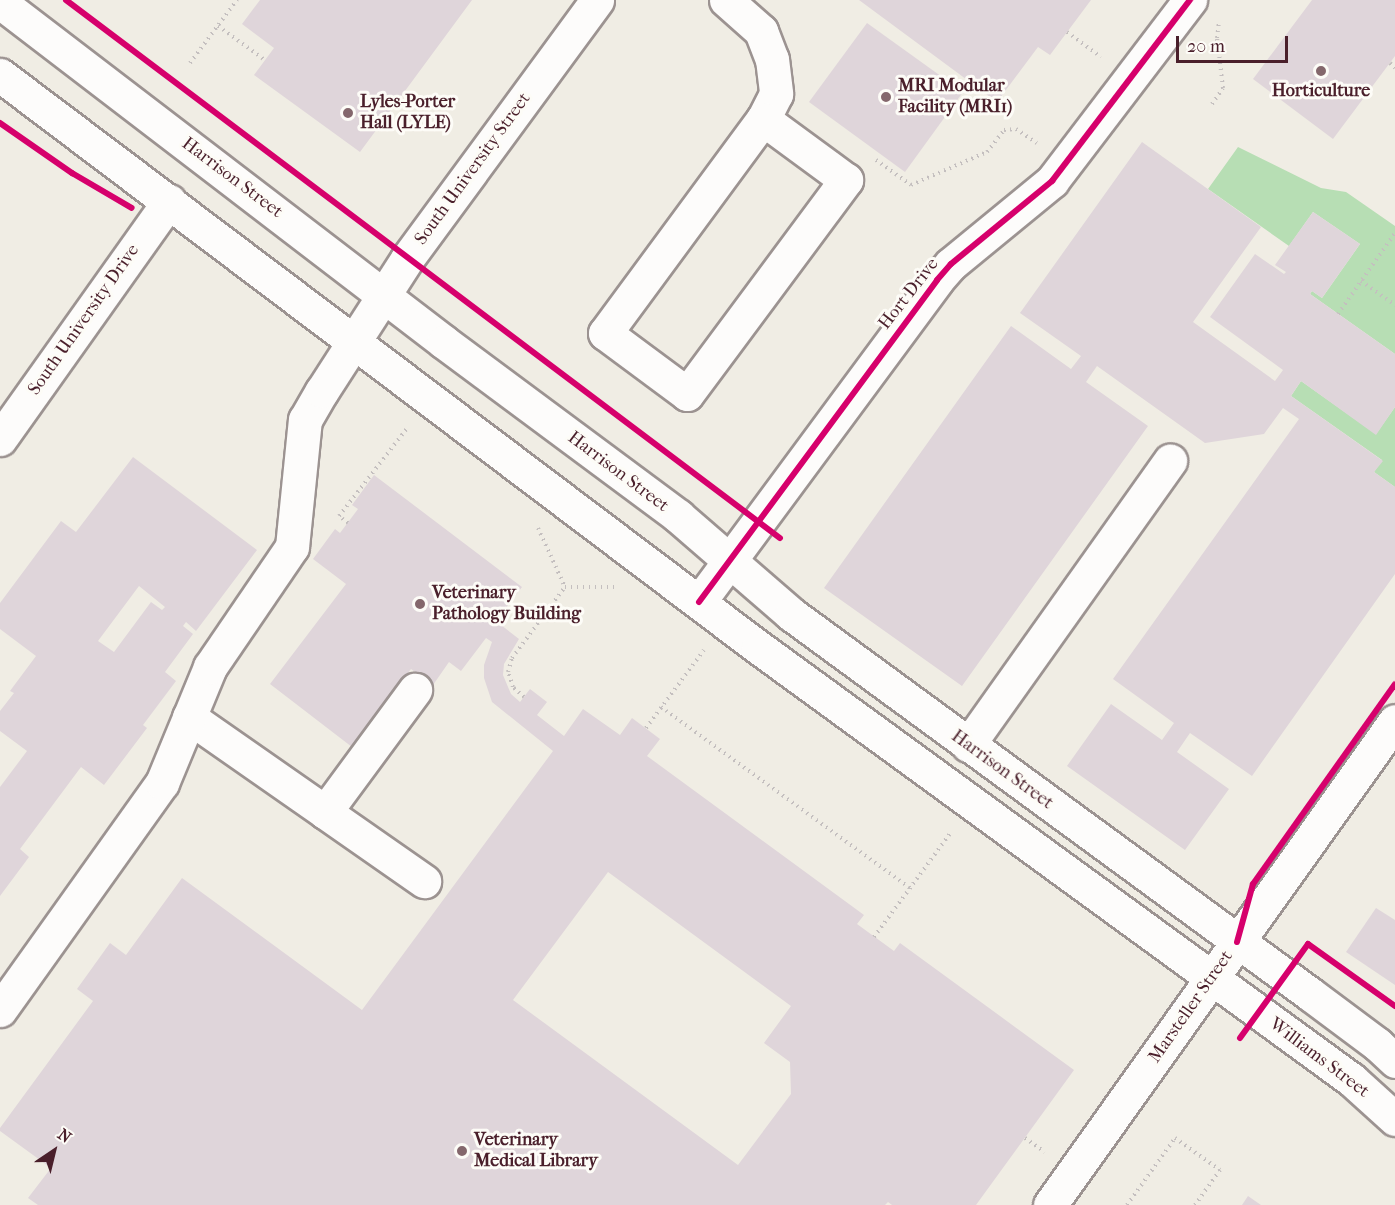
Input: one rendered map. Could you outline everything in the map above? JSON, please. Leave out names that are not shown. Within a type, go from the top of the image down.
[{"type":"main road","name":"South University Street","points":[[0,1010],[162,783],[210,667],[292,547],[304,420],[407,259],[597,0]]},
{"type":"main road","points":[[726,0],[761,31],[772,59],[776,94],[764,119],[605,333],[687,394],[846,180],[764,119]]},
{"type":"main road","name":"Hort Drive","points":[[699,602],[937,280],[951,264],[1052,181],[1190,0]]},
{"type":"main road","name":"Harrison Street","points":[[0,2],[383,296],[678,516],[791,614],[1237,942]]},
{"type":"main road","points":[[0,75],[699,602],[1211,977]]},
{"type":"main road","name":"South University Drive","points":[[0,440],[169,201]]},
{"type":"main road","points":[[968,745],[1170,461]]},
{"type":"main road","points":[[325,812],[415,690]]},
{"type":"main road","points":[[189,717],[424,882]]},
{"type":"main road","name":"Marsteller Street","points":[[1050,1205],[1395,721]]},
{"type":"main road","points":[[1237,942],[1377,1044],[1395,1061]]},
{"type":"main road","name":"Williams Street","points":[[1211,977],[1352,1080],[1395,1119]]},
{"type":"path","points":[[190,63],[237,0]]},
{"type":"path","points":[[1212,104],[1223,88],[1217,38],[1220,18]]},
{"type":"path","points":[[218,26],[265,60]]},
{"type":"path","points":[[1067,32],[1103,59]]},
{"type":"path","points":[[1390,63],[1395,68]]},
{"type":"path","points":[[867,154],[911,185],[987,152],[1004,130],[1016,129],[1040,145]]},
{"type":"path","points":[[1338,314],[1395,233]]},
{"type":"path","points":[[1361,281],[1395,305]]},
{"type":"path","points":[[348,523],[339,516],[412,422]]},
{"type":"path","points":[[535,522],[565,587]]},
{"type":"path","points":[[565,587],[619,587],[626,583]]},
{"type":"path","points":[[524,697],[513,687],[508,672],[512,658],[565,587]]},
{"type":"path","points":[[646,728],[708,645]]},
{"type":"path","points":[[661,708],[910,888]]},
{"type":"path","points":[[874,937],[955,826]]},
{"type":"path","points":[[1025,1138],[1046,1153]]},
{"type":"path","points":[[1127,1205],[1175,1138],[1220,1170],[1195,1205]]},
{"type":"green space","points":[[1238,147],[1321,188],[1346,192],[1395,226],[1395,354],[1310,294],[1312,291],[1322,298],[1360,244],[1313,212],[1289,246],[1208,189]]},
{"type":"green space","points":[[1301,381],[1376,434],[1395,407],[1395,487],[1374,472],[1382,460],[1291,396]]},
{"type":"building","name":"Lyles-Porter Hall (LYLE)","points":[[260,0],[472,0],[360,152],[254,75],[274,48],[242,24]]},
{"type":"building","points":[[859,0],[1091,0],[1050,55],[1038,47],[997,102]]},
{"type":"building","name":"Horticulture","points":[[1312,0],[1395,0],[1395,56],[1333,139],[1253,79]]},
{"type":"building","name":"MRI Modular Facility (MRI1)","points":[[867,23],[963,92],[905,172],[809,102]]},
{"type":"building","points":[[1142,142],[1261,227],[1193,322],[1275,381],[1283,370],[1210,317],[1255,254],[1284,274],[1286,272],[1275,265],[1313,212],[1360,244],[1322,298],[1312,291],[1310,294],[1395,354],[1395,407],[1376,435],[1301,381],[1291,396],[1383,461],[1374,472],[1395,487],[1395,574],[1252,776],[1190,733],[1177,752],[1229,789],[1185,850],[1067,766],[1111,704],[1162,740],[1174,723],[1113,679],[1299,419],[1283,408],[1264,434],[1205,443],[1097,366],[1086,382],[1148,426],[962,686],[824,588],[1011,326],[1071,369],[1081,356],[1020,313]]},
{"type":"building","points":[[133,457],[257,550],[196,631],[186,622],[183,626],[193,634],[165,672],[176,681],[143,725],[147,728],[104,785],[81,767],[20,849],[29,857],[0,896],[0,787],[27,751],[0,731],[0,711],[14,693],[10,691],[36,656],[0,629],[0,603],[61,521],[76,532]],"holes":[[[139,586],[165,607],[162,610],[151,602],[114,652],[98,641]]]},
{"type":"building","points":[[374,475],[522,587],[496,621],[519,639],[504,664],[503,675],[511,694],[520,702],[530,689],[547,702],[537,715],[564,736],[583,709],[620,735],[632,718],[660,739],[647,756],[864,915],[857,924],[894,951],[900,943],[1074,1070],[976,1205],[892,1205],[888,1202],[885,1205],[38,1205],[28,1198],[51,1168],[0,1131],[0,1128],[93,1001],[77,989],[110,943],[126,955],[182,878],[362,1010],[553,751],[492,702],[484,678],[484,665],[492,642],[486,638],[461,671],[449,662],[433,685],[411,669],[352,747],[270,684],[346,584],[313,559],[335,529],[340,533],[358,509],[352,505]],"holes":[[[608,872],[791,1006],[764,1043],[790,1062],[791,1094],[738,1165],[513,1000]]]},
{"type":"building","points":[[1376,908],[1395,920],[1395,985],[1346,952]]},
{"type":"building","points":[[1248,1196],[1261,1205],[1242,1205]]},
{"type":"cycle path","points":[[66,0],[780,538]]},
{"type":"cycle path","points":[[699,602],[937,280],[951,264],[1052,181],[1190,0]]},
{"type":"cycle path","points":[[0,123],[72,173],[132,208]]},
{"type":"cycle path","points":[[1237,942],[1253,884],[1395,684]]},
{"type":"cycle path","points":[[1240,1038],[1308,944],[1395,1006]]},
{"type":"place","name":"Horticulture","points":[[1321,71]]},
{"type":"place","name":"MRI Modular Facility (MRI1)","points":[[886,97]]},
{"type":"place","name":"Lyles-Porter Hall (LYLE)","points":[[348,113]]},
{"type":"place","name":"Veterinary Pathology Building","points":[[420,604]]},
{"type":"place","name":"Veterinary Medical Library","points":[[462,1151]]}]
